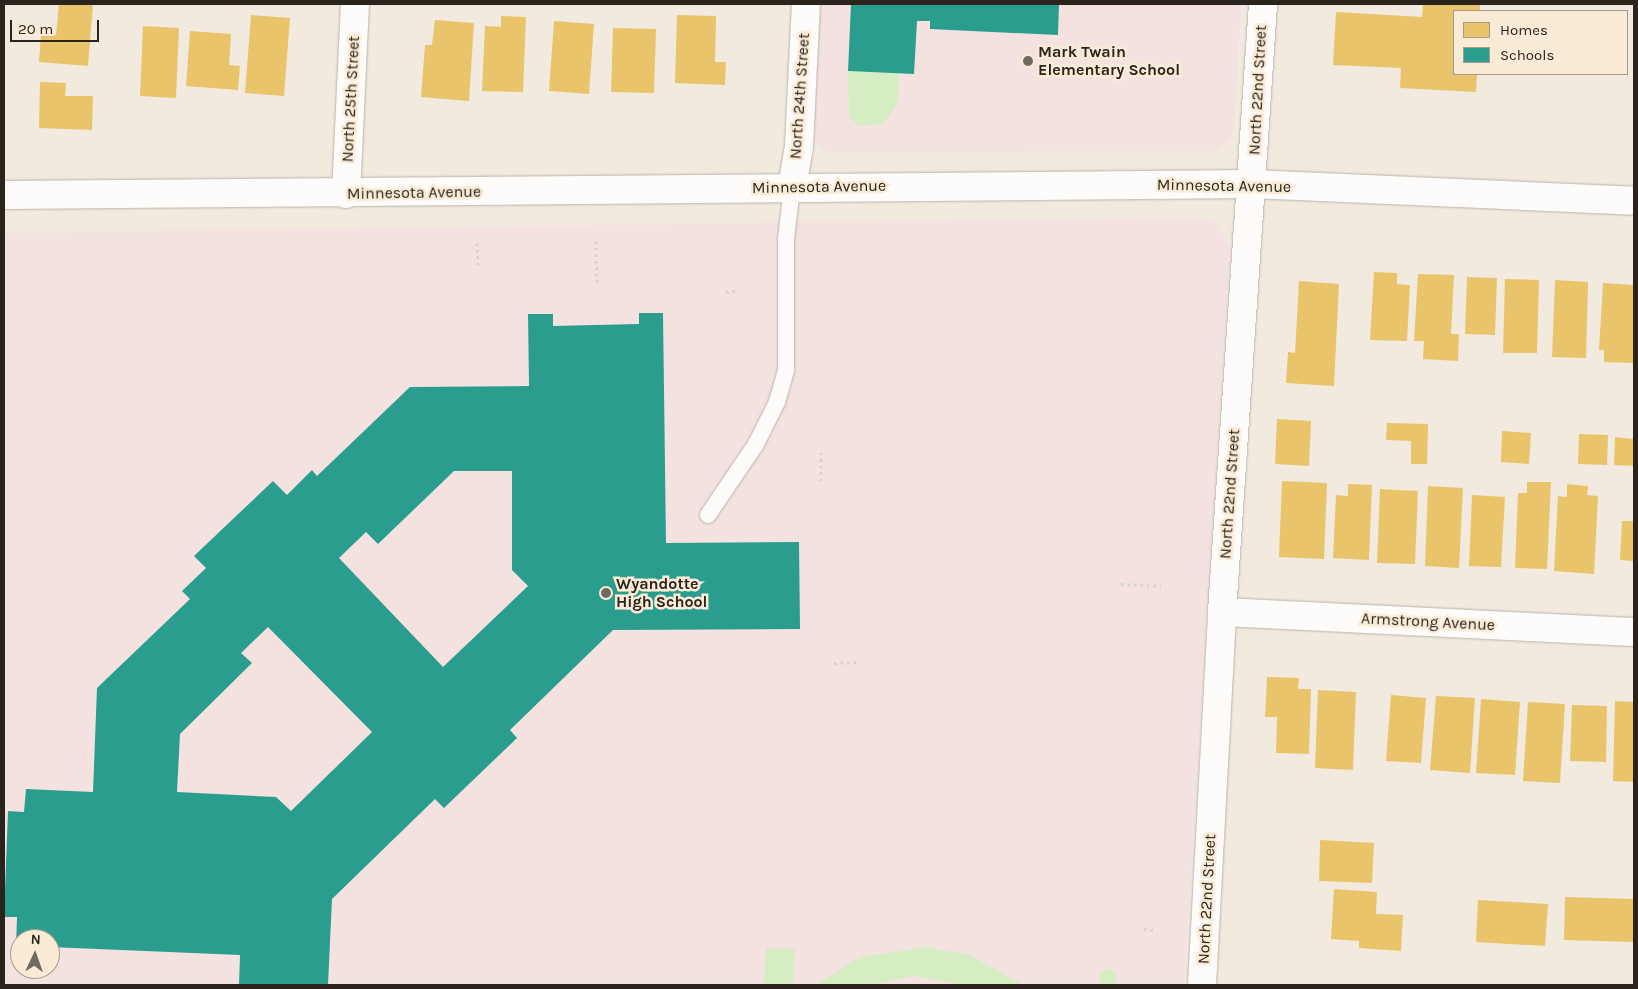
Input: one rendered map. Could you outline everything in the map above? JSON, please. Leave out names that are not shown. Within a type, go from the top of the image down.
[{"type":"street","name":"North 25th Street","points":[[346,194],[355,4]]},
{"type":"street","name":"North 24th Street","points":[[792,188],[800,146],[806,4]]},
{"type":"street","name":"North 22nd Street","points":[[1202,985],[1222,612],[1263,4]]},
{"type":"street","name":"Minnesota Avenue","points":[[4,195],[346,194],[1252,184],[1634,201]]},
{"type":"street","name":"Armstrong Avenue","points":[[1222,612],[1634,632]]},
{"type":"lane","points":[[708,516],[756,444],[777,402],[786,370],[786,239],[792,188]]},
{"type":"path","points":[[596,241],[597,282]]},
{"type":"path","points":[[477,243],[478,267]]},
{"type":"path","points":[[726,292],[735,291]]},
{"type":"path","points":[[821,452],[821,484]]},
{"type":"path","points":[[1122,584],[1161,586]]},
{"type":"path","points":[[834,663],[857,662]]},
{"type":"path","points":[[1144,929],[1153,930]]},
{"type":"shaded area","name":"Mark Twain Elementary School","points":[[820,4],[1241,4],[1234,130],[1230,140],[1215,151],[827,153],[815,141],[814,132]]},
{"type":"shaded area","name":"Wyandotte High School","points":[[1198,217],[1216,222],[1230,247],[1184,985],[4,985],[4,233]]},
{"type":"green space","points":[[848,71],[899,73],[898,102],[884,124],[859,126],[849,117]]},
{"type":"green space","points":[[926,947],[970,955],[1023,985],[964,985],[914,976],[870,985],[816,985],[860,957]]},
{"type":"green space","points":[[766,948],[795,949],[793,985],[764,985]]},
{"type":"green space","points":[[1104,969],[1112,969],[1117,974],[1115,985],[1104,987],[1099,982],[1099,974]]},
{"type":"building: Homes","points":[[59,4],[93,4],[88,66],[39,62],[41,34],[56,35]]},
{"type":"building: Homes","points":[[1423,4],[1480,4],[1480,10],[1453,10],[1453,75],[1477,75],[1476,92],[1400,88],[1401,68],[1333,65],[1336,12],[1422,17]]},
{"type":"building: Homes","points":[[251,15],[290,18],[284,96],[245,93]]},
{"type":"building: Homes","points":[[677,15],[716,16],[715,62],[726,62],[725,85],[675,83]]},
{"type":"building: Homes","points":[[501,16],[526,17],[523,92],[482,91],[485,26],[501,27]]},
{"type":"building: Homes","points":[[435,20],[474,23],[469,101],[421,97],[425,45],[432,45]]},
{"type":"building: Homes","points":[[554,21],[594,24],[589,94],[549,91]]},
{"type":"building: Homes","points":[[143,26],[179,28],[176,98],[140,96]]},
{"type":"building: Homes","points":[[613,28],[656,29],[654,93],[611,92]]},
{"type":"building: Homes","points":[[190,31],[231,34],[229,65],[240,66],[238,90],[186,86]]},
{"type":"building: Homes","points":[[40,82],[66,83],[65,96],[93,96],[92,130],[39,128]]},
{"type":"building: Homes","points":[[1374,272],[1397,273],[1397,284],[1410,285],[1407,341],[1370,340]]},
{"type":"building: Homes","points":[[1418,274],[1454,275],[1451,334],[1459,334],[1458,361],[1423,359],[1424,341],[1414,341]]},
{"type":"building: Homes","points":[[1467,277],[1497,278],[1495,335],[1465,334]]},
{"type":"building: Homes","points":[[1505,279],[1539,280],[1537,353],[1503,353]]},
{"type":"building: Homes","points":[[1555,280],[1588,282],[1586,358],[1552,357]]},
{"type":"building: Homes","points":[[1299,281],[1339,284],[1334,386],[1286,383],[1288,352],[1295,353]]},
{"type":"building: Homes","points":[[1603,283],[1634,285],[1634,363],[1604,362],[1604,350],[1599,350]]},
{"type":"building: Homes","points":[[1277,419],[1311,421],[1309,466],[1275,464]]},
{"type":"building: Homes","points":[[1387,423],[1428,424],[1427,464],[1411,464],[1411,441],[1386,440]]},
{"type":"building: Homes","points":[[1502,431],[1531,433],[1529,464],[1501,462]]},
{"type":"building: Homes","points":[[1579,434],[1608,435],[1607,465],[1578,464]]},
{"type":"building: Homes","points":[[1615,437],[1634,439],[1634,466],[1614,465]]},
{"type":"building: Homes","points":[[1282,481],[1327,483],[1324,559],[1279,557]]},
{"type":"building: Homes","points":[[1527,482],[1551,482],[1547,569],[1515,568],[1518,493],[1527,493]]},
{"type":"building: Homes","points":[[1348,484],[1372,485],[1369,560],[1333,558],[1336,495],[1348,496]]},
{"type":"building: Homes","points":[[1567,484],[1588,486],[1587,495],[1598,496],[1594,574],[1554,571],[1558,496],[1567,497]]},
{"type":"building: Homes","points":[[1428,486],[1463,488],[1459,568],[1425,566]]},
{"type":"building: Homes","points":[[1380,489],[1418,491],[1415,564],[1377,563]]},
{"type":"building: Homes","points":[[1472,495],[1505,497],[1501,567],[1469,566]]},
{"type":"building: Homes","points":[[1622,521],[1634,521],[1634,561],[1620,560]]},
{"type":"building: Homes","points":[[1267,677],[1299,678],[1298,689],[1311,689],[1309,754],[1276,753],[1277,717],[1265,717]]},
{"type":"building: Homes","points":[[1318,690],[1356,692],[1353,770],[1315,768]]},
{"type":"building: Homes","points":[[1391,695],[1426,698],[1421,763],[1386,761]]},
{"type":"building: Homes","points":[[1436,696],[1475,698],[1470,773],[1430,770]]},
{"type":"building: Homes","points":[[1481,699],[1520,702],[1515,775],[1476,773]]},
{"type":"building: Homes","points":[[1615,701],[1634,702],[1634,782],[1613,781]]},
{"type":"building: Homes","points":[[1528,702],[1565,704],[1560,783],[1523,781]]},
{"type":"building: Homes","points":[[1572,705],[1607,706],[1606,762],[1570,761]]},
{"type":"building: Homes","points":[[1320,840],[1374,843],[1372,883],[1319,881]]},
{"type":"building: Homes","points":[[1334,889],[1377,892],[1376,914],[1403,915],[1401,951],[1359,948],[1359,941],[1331,939]]},
{"type":"building: Homes","points":[[1565,897],[1634,899],[1634,942],[1564,940]]},
{"type":"building: Homes","points":[[1478,900],[1548,904],[1545,946],[1476,942]]},
{"type":"building: Schools","name":"Mark Twain Elementary School","points":[[851,4],[1059,4],[1058,35],[930,29],[930,21],[917,21],[914,74],[848,71]]},
{"type":"building: Schools","name":"Wyandotte High School","points":[[639,313],[663,313],[666,543],[799,542],[800,629],[613,630],[510,730],[517,738],[444,808],[435,799],[332,899],[328,985],[239,985],[240,955],[60,947],[60,929],[17,929],[17,917],[4,917],[8,811],[24,812],[26,789],[93,792],[97,688],[190,599],[182,591],[206,568],[194,556],[273,481],[287,495],[312,470],[317,476],[410,387],[529,386],[528,314],[553,314],[553,326],[639,324]],"holes":[[[454,471],[512,471],[512,570],[528,586],[443,667],[339,558],[366,532],[378,544]],[[268,627],[372,732],[291,811],[276,797],[177,792],[180,734],[252,663],[241,653]]]},
{"type":"place","name":"Mark Twain Elementary School","points":[[1028,61]]},
{"type":"place","name":"Wyandotte High School","points":[[606,593]]}]
